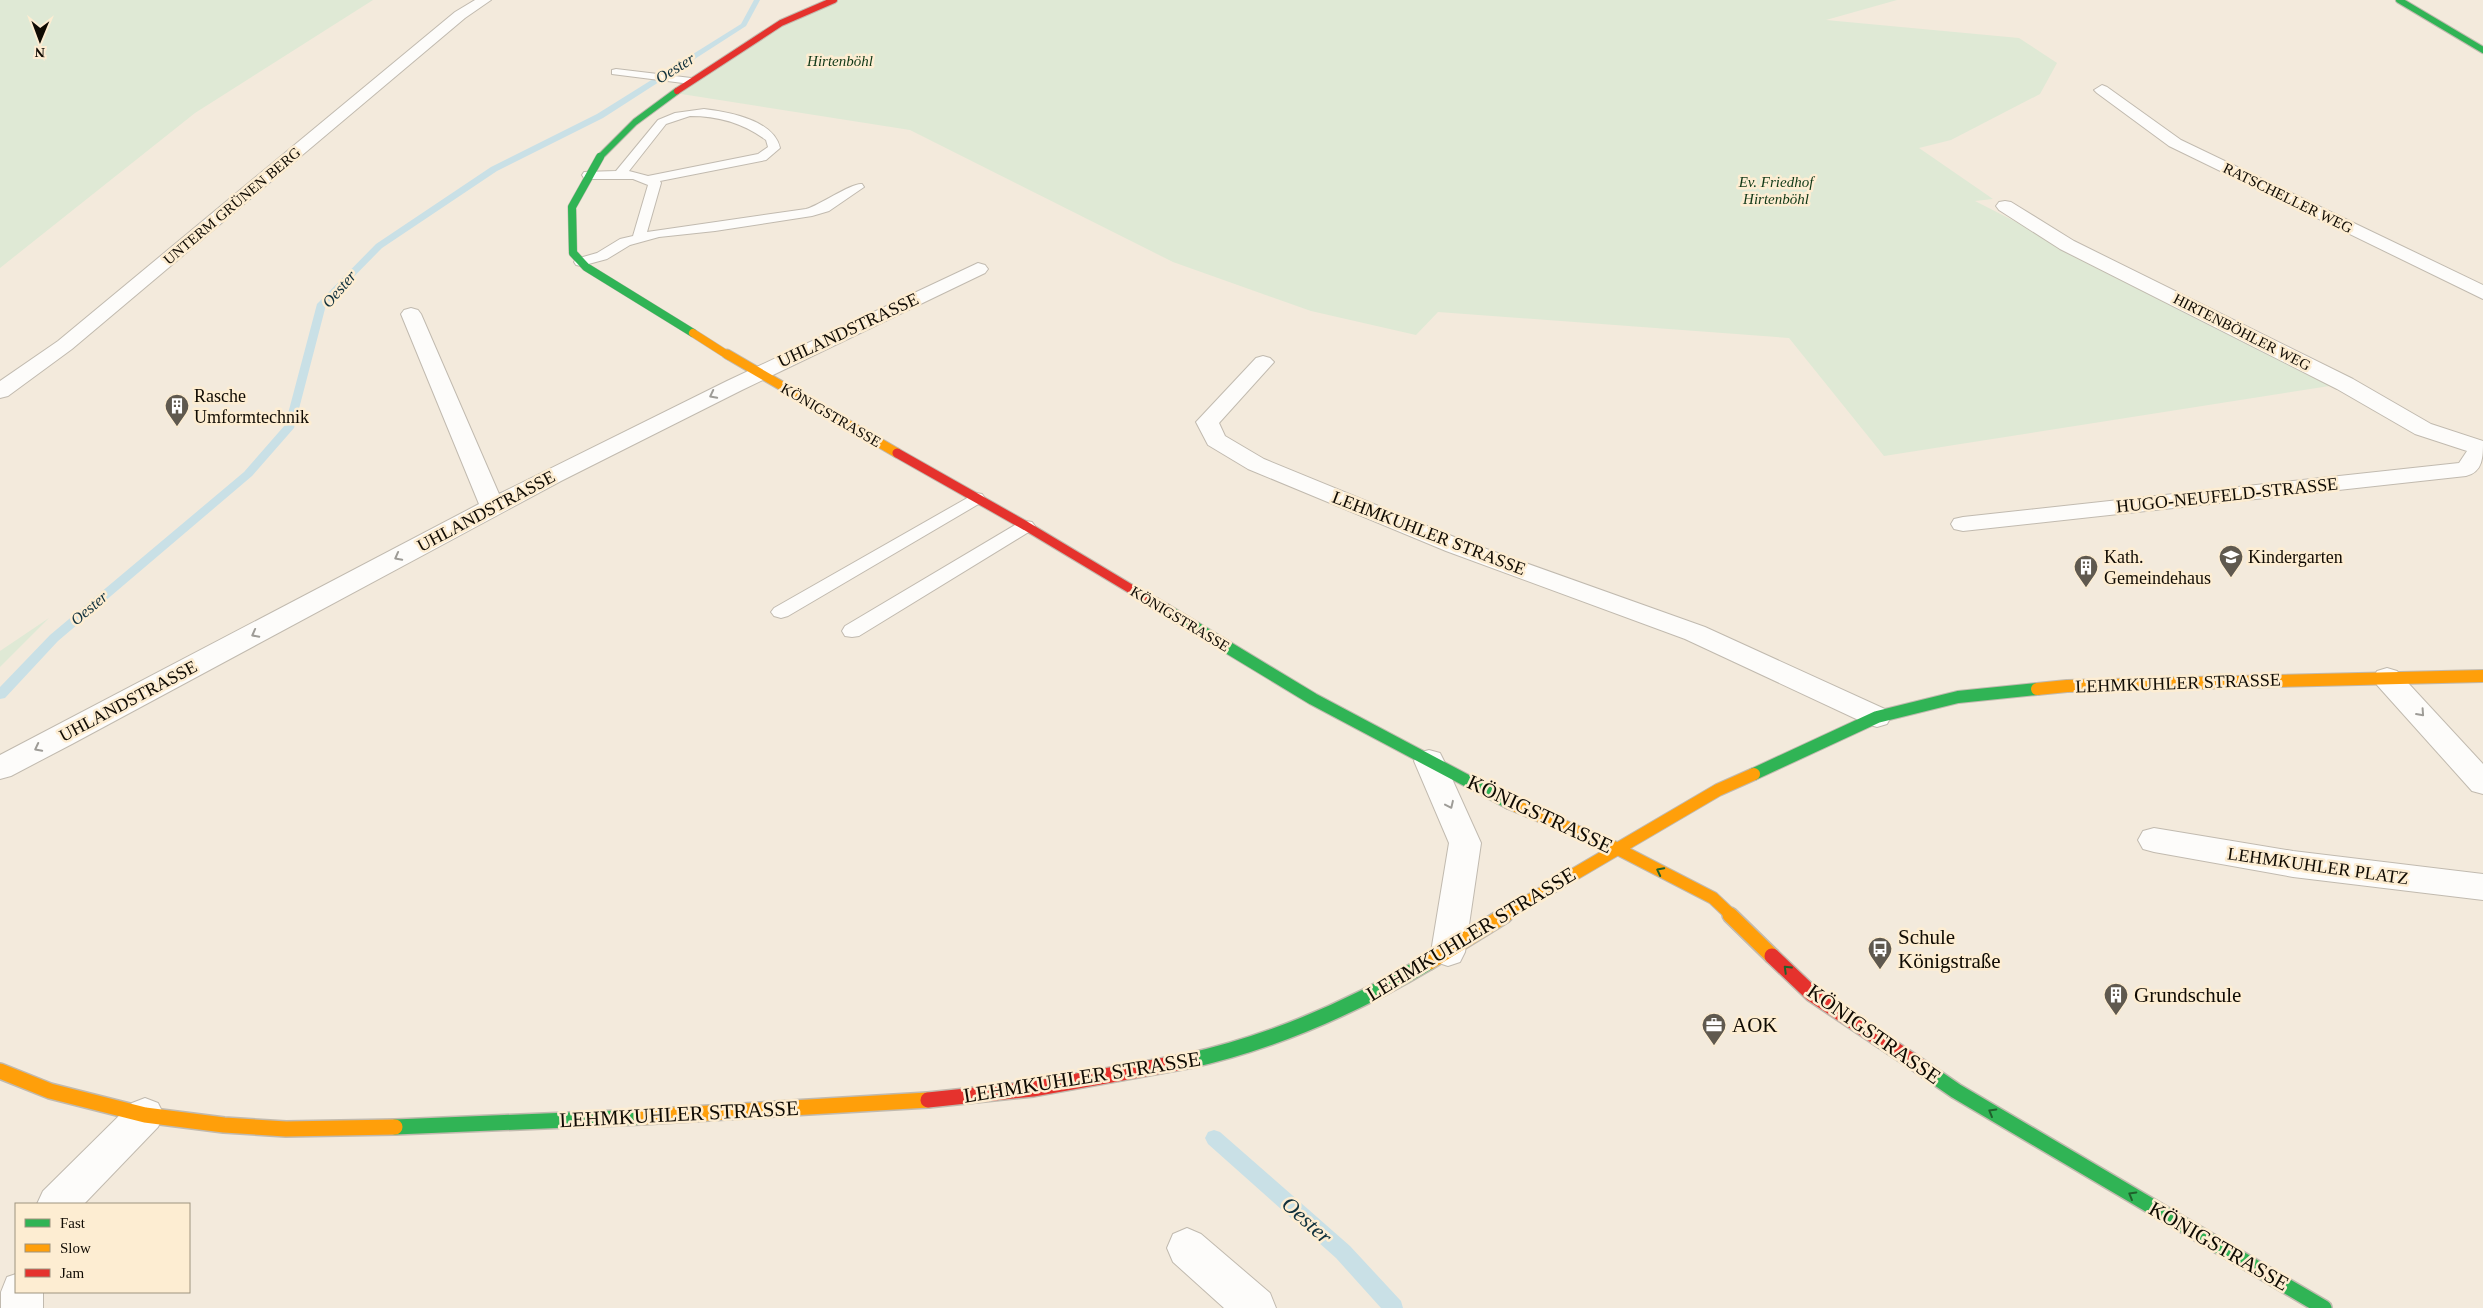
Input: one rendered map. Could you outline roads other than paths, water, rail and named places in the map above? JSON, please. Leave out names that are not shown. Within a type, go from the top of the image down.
[{"type":"street","name":"UNTERM GRÜNEN BERG","points":[[0,392],[65,345],[464,8],[484,0]]},
{"type":"street","points":[[581,262],[573,252],[572,207],[597,160],[636,122],[691,80],[781,24],[834,0]]},
{"type":"street","points":[[2399,0],[2483,50]]},
{"type":"street","name":"RATSCHELLER WEG","points":[[2102,90],[2175,143],[2483,293]]},
{"type":"street","name":"HIRTENBÖHLER WEG","points":[[2004,206],[2067,245],[2345,384],[2423,429],[2482,449]]},
{"type":"street","name":"KÖNIGSTRASSE","points":[[581,262],[586,268],[757,372],[1026,526],[1313,699],[1519,808],[1616,848],[1713,898],[1812,994],[1956,1091],[2324,1308]]},
{"type":"street","name":"UHLANDSTRASSE","points":[[0,768],[113,711],[492,507],[757,372],[978,269]]},
{"type":"street","points":[[411,314],[492,507]]},
{"type":"street","name":"LEHMKUHLER STRASSE","points":[[1263,362],[1207,422],[1216,440],[1256,464],[1455,546],[1695,632],[1876,717]]},
{"type":"street","name":"HUGO-NEUFELD-STRASSE","points":[[1963,524],[2466,469],[2482,449]]},
{"type":"street","name":"LEHMKUHLER STRASSE","points":[[0,1071],[50,1091],[145,1115],[224,1125],[286,1129],[461,1126],[897,1103],[1033,1089],[1214,1056],[1280,1035],[1396,982],[1616,848],[1718,790],[1876,717],[1958,697],[2067,686],[2483,676]]},
{"type":"street","points":[[2387,678],[2483,783]]},
{"type":"street","name":"KÖNIGSTRASSE","points":[[1429,761],[1465,843],[1448,952]]},
{"type":"street","name":"LEHMKUHLER PLATZ","points":[[2154,840],[2294,864],[2483,887]]},
{"type":"street","points":[[58,1203],[145,1115]]},
{"type":"street","points":[[1187,1248],[1255,1308]]},
{"type":"lane","points":[[616,72],[691,80]]},
{"type":"lane","points":[[588,175],[620,174],[649,179],[762,157],[774,148],[772,139],[753,125],[716,114],[690,113],[672,117],[662,122],[620,174]]},
{"type":"lane","points":[[639,238],[655,183],[649,179]]},
{"type":"lane","points":[[581,262],[602,256],[626,242],[658,233],[715,227],[807,213],[824,208],[858,187]]},
{"type":"lane","points":[[781,612],[976,498]]},
{"type":"lane","points":[[852,631],[1026,526]]},
{"type":"waterway","name":"Oester","points":[[0,695],[54,638],[248,474],[290,426],[322,304],[379,246],[494,169],[600,116],[744,25],[757,0]]},
{"type":"waterway","name":"Oester","points":[[1214,1138],[1343,1252],[1394,1308]]},
{"type":"place","name":"Rasche Umformtechnik","points":[[177,427]]},
{"type":"place","name":"Kindergarten","points":[[2231,578]]},
{"type":"place","name":"Kath. Gemeindehaus","points":[[2086,588]]},
{"type":"place","name":"Schule Königstraße","points":[[1880,970]]},
{"type":"place","name":"Grundschule","points":[[2116,1016]]},
{"type":"place","name":"AOK","points":[[1714,1046]]},
{"type":"park label","name":"Hirtenböhl","points":[[840,61]]},
{"type":"park label","name":"Ev. Friedhof Hirtenböhl","points":[[1776,190]]}]
